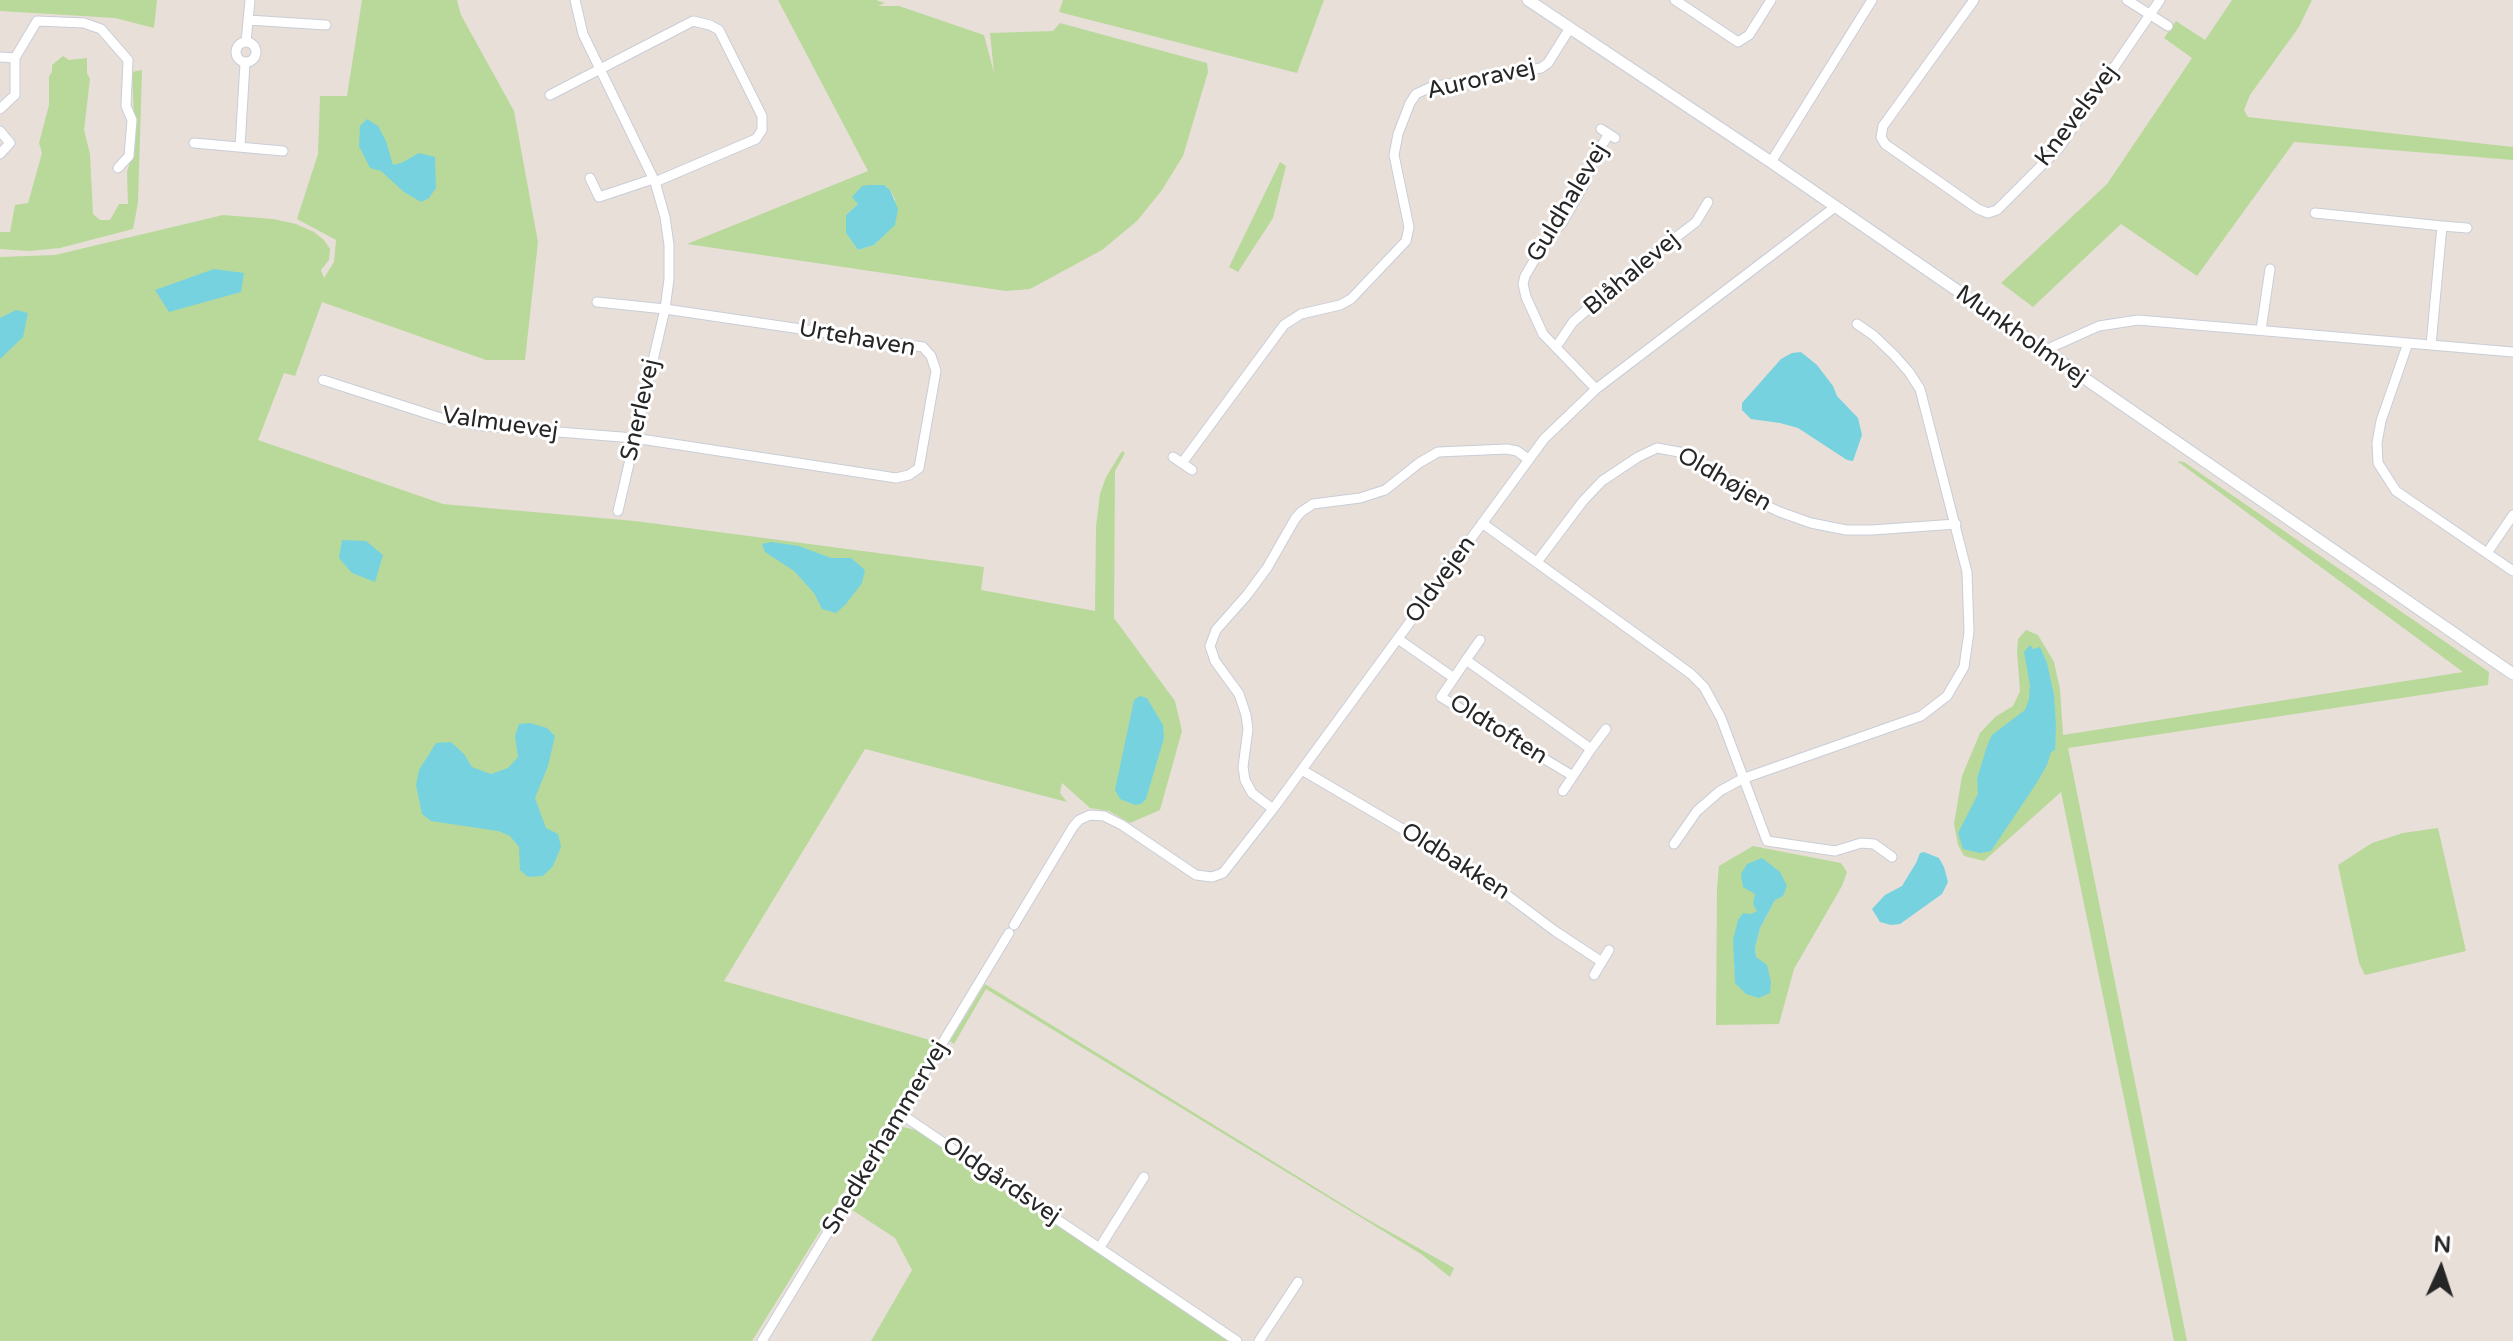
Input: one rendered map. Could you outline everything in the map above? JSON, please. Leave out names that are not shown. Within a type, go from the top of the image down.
[{"type":"street","points":[[246,42],[250,0]]},
{"type":"street","name":"Snerlevej","points":[[575,0],[581,28],[654,181],[665,217],[669,245],[665,309],[618,511]]},
{"type":"street","name":"Munkholmvej","points":[[1528,0],[1771,162],[2513,674]]},
{"type":"street","points":[[1675,0],[1738,42],[1749,35],[1771,0]]},
{"type":"street","points":[[1771,162],[1872,0]]},
{"type":"street","name":"Knevelsvej","points":[[1974,0],[1883,126],[1881,137],[1885,144],[1988,213],[1997,210],[2059,148],[2160,0]]},
{"type":"street","points":[[2127,0],[2168,26]]},
{"type":"street","points":[[248,20],[326,25]]},
{"type":"street","points":[[0,109],[15,95],[15,58],[37,21],[84,23],[101,29],[128,60],[126,106],[132,120],[129,156],[118,168]]},
{"type":"street","points":[[550,95],[691,22],[702,22],[719,30],[762,116],[762,130],[756,139],[654,181],[599,197],[590,178]]},
{"type":"street","name":"Auroravej","points":[[1192,470],[1178,460],[1284,325],[1309,311],[1340,305],[1351,299],[1406,241],[1408,225],[1394,155],[1398,134],[1416,94],[1431,87],[1541,68],[1548,63],[1570,28]]},
{"type":"street","points":[[246,42],[253,45],[256,51],[253,59],[245,63],[239,60],[235,52],[238,46],[246,42]]},
{"type":"street","points":[[0,57],[15,58]]},
{"type":"street","points":[[240,147],[245,63]]},
{"type":"street","points":[[0,131],[10,143],[0,154]]},
{"type":"street","name":"Guldhalevej","points":[[1596,389],[1543,334],[1524,291],[1524,279],[1545,242],[1562,223],[1608,134]]},
{"type":"street","points":[[194,143],[283,151]]},
{"type":"street","name":"Blåhalevej","points":[[1556,347],[1573,322],[1623,278],[1696,222],[1708,202]]},
{"type":"street","name":"Oldvejen","points":[[1069,834],[1084,817],[1095,814],[1135,833],[1201,877],[1212,877],[1228,868],[1528,459],[1557,425],[1596,389],[1835,207]]},
{"type":"street","points":[[2315,213],[2467,228]]},
{"type":"street","points":[[2431,345],[2442,226]]},
{"type":"street","points":[[2261,330],[2270,269]]},
{"type":"street","points":[[597,302],[665,309]]},
{"type":"street","name":"Urtehaven","points":[[634,438],[896,478],[912,473],[922,462],[936,371],[931,356],[923,347],[665,309]]},
{"type":"street","points":[[2047,353],[2052,347],[2099,326],[2144,320],[2513,352]]},
{"type":"street","points":[[1674,844],[1705,803],[1720,791],[1742,779],[1916,719],[1933,710],[1947,696],[1962,672],[1969,632],[1967,572],[1920,389],[1894,355],[1857,324]]},
{"type":"street","points":[[2408,343],[2381,421],[2377,443],[2378,463],[2396,491],[2513,571]]},
{"type":"street","name":"Valmuevej","points":[[323,380],[461,423],[634,438]]},
{"type":"street","name":"Oldhøjen","points":[[1537,562],[1602,481],[1657,448],[1679,452],[1750,498],[1811,523],[1867,530],[1956,524]]},
{"type":"street","points":[[1273,809],[1252,793],[1245,780],[1246,715],[1239,694],[1215,661],[1210,646],[1216,630],[1267,568],[1295,519],[1313,504],[1360,498],[1385,490],[1438,452],[1507,449],[1517,451],[1528,459]]},
{"type":"street","points":[[2487,553],[2513,515]]},
{"type":"street","points":[[1482,523],[1698,680],[1717,709],[1769,843],[1835,851],[1861,843],[1874,844],[1892,857]]},
{"type":"street","name":"Oldtoften","points":[[1398,639],[1454,678]]},
{"type":"street","points":[[1466,660],[1480,640]]},
{"type":"street","name":"Oldtoften","points":[[1573,776],[1442,698],[1466,660],[1591,749]]},
{"type":"street","name":"Oldtoften","points":[[1563,791],[1606,729]]},
{"type":"street","name":"Oldbakken","points":[[1302,770],[1479,874],[1602,962]]},
{"type":"street","name":"Snedkerhammervej","points":[[762,1341],[1069,834]]},
{"type":"street","points":[[1594,975],[1609,950]]},
{"type":"street","name":"Oldgårdsvej","points":[[901,1114],[1237,1341]]},
{"type":"street","points":[[1100,1247],[1144,1177]]},
{"type":"street","points":[[1259,1341],[1298,1282]]},
{"type":"green space","points":[[0,0],[157,0],[154,28],[115,18],[0,11]]},
{"type":"green space","points":[[362,0],[457,0],[461,15],[514,111],[538,242],[525,360],[486,360],[322,302],[295,376],[284,373],[258,440],[443,504],[635,521],[984,567],[981,590],[1095,611],[1096,527],[1100,494],[1106,477],[1122,451],[1125,453],[1115,471],[1114,618],[1175,701],[1182,731],[1160,810],[1130,823],[1109,811],[1090,808],[1062,783],[1060,793],[1067,802],[865,749],[724,981],[937,1042],[752,1341],[0,1341],[0,257],[55,255],[223,215],[273,219],[314,232],[330,249],[329,260],[321,270],[324,278],[334,262],[336,240],[297,219],[318,154],[320,96],[347,96]]},
{"type":"green space","points":[[778,0],[876,0],[885,3],[878,6],[899,6],[984,35],[994,73],[990,33],[1053,31],[1060,23],[1207,63],[1208,72],[1183,156],[1162,190],[1137,221],[1102,250],[1030,289],[1006,291],[687,244],[868,171]],"holes":[[[869,185],[884,185],[895,199],[894,225],[874,245],[858,250],[846,233],[846,215],[859,203]]]},
{"type":"green space","points":[[1063,0],[1324,0],[1297,73],[1059,12]]},
{"type":"green space","points":[[2232,0],[2312,0],[2299,27],[2250,95],[2244,110],[2248,117],[2513,147],[2513,160],[2294,142],[2197,276],[2121,224],[2033,307],[2001,283],[2107,184],[2192,58],[2164,38],[2176,21],[2205,40]]},
{"type":"green space","points":[[63,56],[69,60],[87,58],[90,79],[84,130],[90,154],[93,214],[100,220],[110,220],[119,204],[128,204],[127,172],[134,119],[132,72],[142,70],[138,203],[133,229],[60,248],[29,251],[0,249],[0,232],[10,232],[15,205],[28,203],[42,153],[39,143],[49,105],[49,76],[52,65]]},
{"type":"green space","points":[[1280,162],[1286,166],[1273,218],[1238,272],[1229,267]]},
{"type":"green space","points":[[2177,461],[2184,462],[2489,672],[2488,685],[2068,748],[2187,1341],[2174,1341],[2061,792],[1984,861],[1964,856],[1958,845],[1954,824],[1962,776],[1980,733],[1995,717],[2013,706],[2020,691],[2018,639],[2026,630],[2038,635],[2054,662],[2060,689],[2063,735],[2463,672]]},
{"type":"green space","points":[[2438,828],[2466,951],[2365,975],[2359,963],[2338,865],[2372,843],[2403,833]]},
{"type":"green space","points":[[1753,846],[1841,863],[1847,872],[1794,969],[1779,1024],[1716,1025],[1719,866]],"holes":[[[1755,894],[1775,900],[1760,928],[1756,958],[1734,971],[1733,940],[1757,911]]]},
{"type":"green space","points":[[985,984],[1365,1218],[1454,1268],[1450,1277],[1421,1254],[986,989],[954,1044],[950,1041]]},
{"type":"green space","points":[[898,1129],[916,1130],[1230,1341],[871,1341],[912,1270],[895,1238],[849,1208]]},
{"type":"water","points":[[367,119],[378,126],[393,165],[419,153],[435,157],[436,188],[429,198],[421,202],[404,192],[381,171],[370,168],[359,146],[360,126]]},
{"type":"water","points":[[884,185],[890,190],[898,209],[895,225],[874,245],[858,250],[846,233],[846,215],[858,204],[852,197],[862,186]]},
{"type":"water","points":[[214,269],[244,273],[241,292],[169,312],[155,290]]},
{"type":"water","points":[[16,310],[28,313],[23,337],[0,359],[0,318]]},
{"type":"water","points":[[1801,352],[1817,365],[1837,396],[1858,418],[1862,435],[1853,461],[1798,428],[1751,419],[1742,410],[1742,403],[1781,359]]},
{"type":"water","points":[[342,540],[366,541],[383,555],[375,582],[352,573],[339,558]]},
{"type":"water","points":[[771,542],[799,546],[831,558],[851,558],[865,570],[862,583],[836,613],[822,609],[814,593],[794,571],[765,552],[762,544]]},
{"type":"water","points":[[2030,645],[2033,649],[2040,647],[2047,663],[2054,695],[2055,750],[1991,851],[1980,853],[1963,849],[1958,833],[1978,794],[1977,779],[1987,746],[1992,735],[2025,710],[2029,699],[2030,685],[2024,652]]},
{"type":"water","points":[[1140,696],[1147,698],[1163,725],[1164,738],[1146,799],[1135,805],[1120,799],[1115,790],[1134,700]]},
{"type":"water","points":[[530,723],[547,728],[555,736],[548,766],[535,798],[546,828],[558,834],[561,847],[553,866],[543,876],[528,877],[520,870],[519,847],[510,836],[498,831],[431,821],[422,814],[416,785],[419,770],[436,743],[451,742],[472,767],[491,774],[508,768],[518,757],[515,736],[519,724]]},
{"type":"water","points":[[1920,853],[1939,858],[1944,867],[1948,882],[1942,894],[1900,924],[1880,922],[1872,909],[1885,895],[1902,886]]},
{"type":"water","points":[[1762,858],[1780,872],[1787,886],[1783,896],[1775,900],[1760,928],[1755,948],[1756,957],[1767,965],[1771,982],[1770,993],[1759,998],[1746,994],[1735,983],[1733,940],[1743,913],[1757,911],[1753,904],[1755,894],[1743,887],[1741,874],[1747,864]]}]
